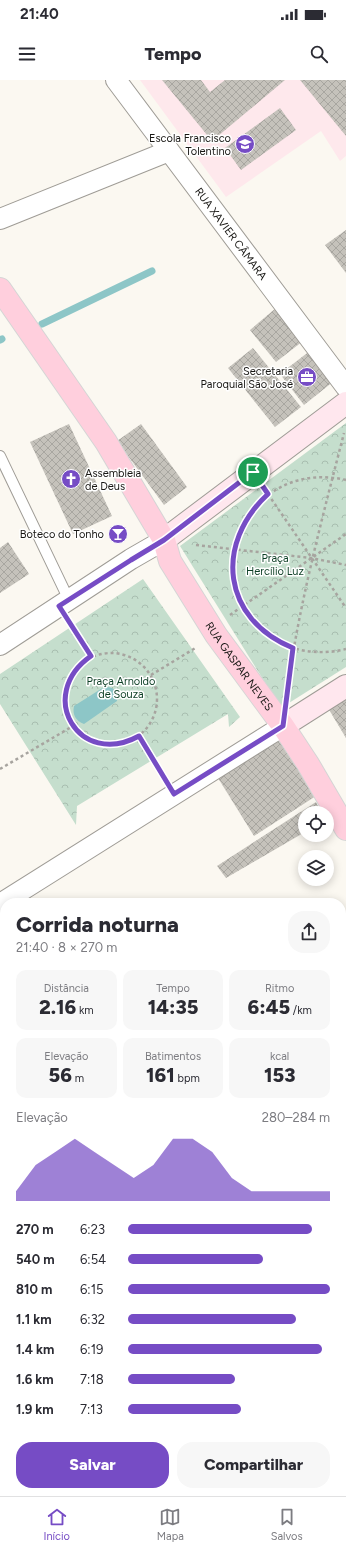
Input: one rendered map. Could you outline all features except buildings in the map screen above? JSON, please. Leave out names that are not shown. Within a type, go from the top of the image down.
[{"type":"main road","name":"RUA GASPAR NEVES","points":[[0,289],[106,442],[164,540],[170,561],[214,631],[283,726],[346,829]]},
{"type":"main road","points":[[164,540],[346,404]]},
{"type":"main road","points":[[283,726],[346,686]]},
{"type":"street","name":"RUA XAVIER CÂMARA","points":[[116,80],[346,387]]},
{"type":"street","points":[[0,219],[169,151]]},
{"type":"street","points":[[0,645],[164,540]]},
{"type":"street","points":[[10,898],[283,726]]},
{"type":"lane","points":[[0,456],[64,603]]},
{"type":"path","points":[[283,726],[293,648],[311,558],[346,427]]},
{"type":"path","points":[[253,472],[346,608]]},
{"type":"path","points":[[346,480],[333,477],[299,479],[283,485],[268,494],[256,505],[246,519],[238,534],[234,550],[234,579],[243,606],[254,622],[269,636],[293,648],[324,653],[346,649]]},
{"type":"path","points":[[151,675],[214,631],[243,606],[346,534]]},
{"type":"path","points":[[164,540],[234,550],[311,558],[346,564]]},
{"type":"path","points":[[64,603],[91,656]]},
{"type":"path","points":[[104,653],[118,653],[131,657],[142,664],[151,675],[157,687],[158,701],[155,714],[149,726],[139,736],[128,742],[116,745],[104,745],[81,735],[73,726],[66,707],[66,687],[76,669],[91,656],[104,653]]},
{"type":"path","points":[[0,769],[73,726]]},
{"type":"path","points":[[139,736],[174,794]]},
{"type":"shaded area","name":"Escola Francisco Tolentino","points":[[140,80],[346,80],[346,156],[340,161],[321,131],[226,197]]},
{"type":"green space","name":"Praça Hercílio Luz","points":[[346,423],[346,667],[281,708],[180,546]]},
{"type":"green space","name":"Praça Arnoldo de Souza","points":[[143,579],[240,717],[229,727],[228,714],[77,806],[76,825],[0,704],[0,674]]},
{"type":"water","points":[[104,687],[115,690],[117,701],[84,724],[79,721],[74,715],[74,706]]},
{"type":"waterway","points":[[42,324],[152,271]]},
{"type":"place","name":"Escola Francisco Tolentino","points":[[245,144]]},
{"type":"place","name":"Secretaria Paroquial São José","points":[[307,377]]},
{"type":"place","name":"Assembleia de Deus","points":[[71,479]]},
{"type":"place","name":"Boteco do Tonho","points":[[118,534]]},
{"type":"route","points":[[253,472],[268,494],[256,505],[238,534],[234,550],[234,579],[243,606],[250,617],[269,636],[280,643],[293,648],[283,726],[174,794],[139,736],[128,742],[116,745],[104,745],[81,735],[73,726],[67,714],[65,700],[66,687],[80,664],[91,656],[59,606],[164,540],[253,472]]}]
